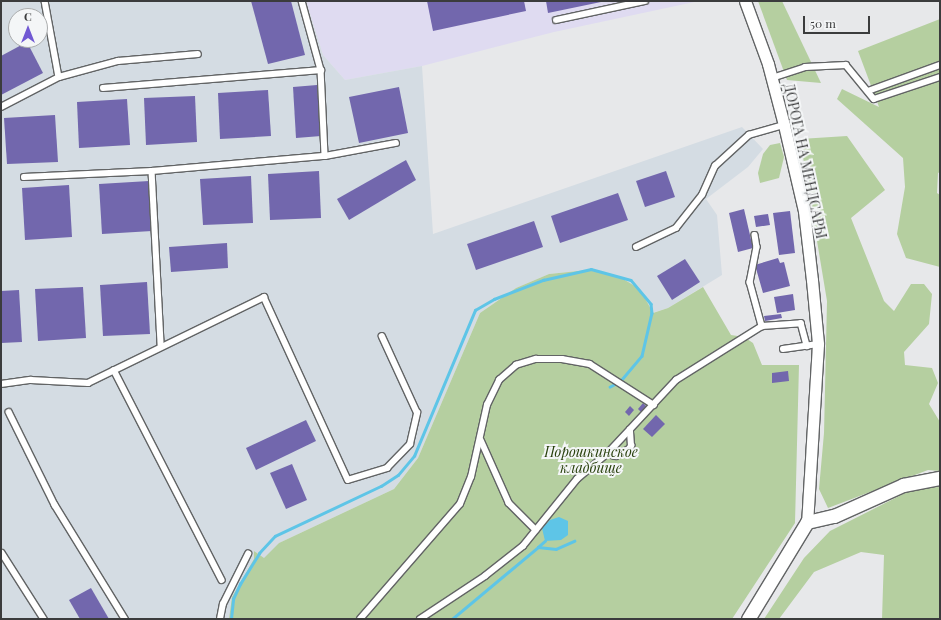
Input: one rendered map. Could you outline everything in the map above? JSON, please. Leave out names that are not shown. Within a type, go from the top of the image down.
[{"type":"street","name":"ДОРОГА НА МЕНДСАРЫ","points":[[745,1],[772,78],[804,211],[813,345],[807,522]]},
{"type":"street","points":[[748,619],[807,522],[834,516],[903,485],[940,478]]},
{"type":"lane","points":[[45,1],[59,77]]},
{"type":"lane","points":[[302,1],[321,70],[325,156]]},
{"type":"lane","points":[[556,20],[645,1]]},
{"type":"lane","points":[[1,107],[59,77],[118,60],[198,54]]},
{"type":"lane","points":[[772,78],[805,67],[846,65],[874,99],[940,77]]},
{"type":"lane","points":[[868,91],[940,65]]},
{"type":"lane","points":[[103,88],[321,70]]},
{"type":"lane","points":[[636,247],[676,228],[702,195],[715,166],[749,135],[784,125]]},
{"type":"lane","points":[[24,177],[152,171],[325,156],[396,143]]},
{"type":"lane","points":[[152,171],[161,345]]},
{"type":"lane","points":[[755,235],[757,247],[750,282],[762,326]]},
{"type":"lane","points":[[1,384],[31,380],[88,383],[161,345],[264,297],[348,480],[387,468],[410,444],[417,412],[382,336]]},
{"type":"lane","points":[[420,619],[485,576],[523,546],[577,480],[607,454],[676,380],[762,326],[801,323],[813,345],[782,349]]},
{"type":"lane","points":[[360,619],[460,504],[471,477],[487,405],[499,380],[516,365],[536,359],[562,359],[590,364],[654,405]]},
{"type":"lane","points":[[114,370],[222,580]]},
{"type":"lane","points":[[9,412],[54,504],[125,619]]},
{"type":"lane","points":[[607,454],[616,456],[629,449],[631,446],[630,430]]},
{"type":"lane","points":[[480,439],[509,503],[536,530]]},
{"type":"lane","points":[[2,553],[44,619]]},
{"type":"lane","points":[[220,619],[223,604],[248,554]]},
{"type":"shaded area","points":[[1,1],[306,1],[323,55],[345,80],[422,66],[433,234],[742,127],[763,149],[748,167],[706,199],[717,215],[722,275],[668,308],[652,313],[640,289],[618,276],[588,270],[549,274],[516,288],[480,313],[418,458],[394,489],[279,543],[238,619],[1,619]]},
{"type":"shaded area","points":[[306,1],[699,1],[554,32],[422,66],[345,80],[323,55]]},
{"type":"green space","points":[[758,1],[782,1],[821,83],[787,80]]},
{"type":"green space","points":[[940,19],[940,172],[938,173],[937,193],[940,195],[940,267],[906,258],[897,234],[905,187],[903,158],[837,99],[842,89],[879,107],[858,51]]},
{"type":"green space","points":[[847,136],[885,190],[851,218],[884,301],[894,311],[911,284],[924,284],[932,294],[929,324],[904,352],[905,365],[932,368],[938,383],[929,404],[940,422],[940,471],[928,470],[828,508],[819,489],[824,433],[827,301],[800,139]]},
{"type":"green space","points":[[780,143],[784,157],[779,178],[760,183],[758,173],[763,154],[770,145]]},
{"type":"green space","name":"Порошкинское кладбище","points":[[588,270],[618,276],[640,289],[653,313],[668,308],[703,287],[731,335],[744,337],[753,343],[762,365],[799,365],[795,523],[732,619],[229,619],[232,597],[254,559],[254,551],[264,558],[279,543],[394,489],[418,458],[480,313],[516,288],[549,274]]},
{"type":"green space","points":[[940,487],[940,619],[882,619],[884,555],[861,552],[814,572],[779,619],[764,619],[804,558],[830,531],[915,488]]},
{"type":"water","points":[[559,517],[568,521],[568,535],[561,540],[545,541],[542,528],[550,520]]},
{"type":"building","points":[[251,1],[291,1],[305,55],[268,64]]},
{"type":"building","points":[[427,1],[524,1],[526,11],[433,31]]},
{"type":"building","points":[[546,1],[601,1],[601,2],[548,13]]},
{"type":"building","points":[[16,48],[30,48],[43,73],[1,95],[1,56]]},
{"type":"building","points":[[317,85],[321,136],[296,138],[293,87]]},
{"type":"building","points":[[399,87],[408,133],[359,143],[349,97]]},
{"type":"building","points":[[268,90],[271,136],[220,139],[218,93]]},
{"type":"building","points":[[195,96],[197,142],[146,145],[144,98]]},
{"type":"building","points":[[127,99],[130,145],[79,148],[77,102]]},
{"type":"building","points":[[55,115],[58,162],[7,164],[4,118]]},
{"type":"building","points":[[406,160],[416,180],[349,220],[337,199]]},
{"type":"building","points":[[319,171],[321,218],[270,220],[268,174]]},
{"type":"building","points":[[666,171],[675,197],[645,207],[636,181]]},
{"type":"building","points":[[251,176],[253,223],[203,225],[200,179]]},
{"type":"building","points":[[149,181],[152,231],[102,234],[99,184]]},
{"type":"building","points":[[69,185],[72,237],[25,240],[22,188]]},
{"type":"building","points":[[618,193],[628,220],[560,243],[551,216]]},
{"type":"building","points":[[744,209],[753,248],[738,252],[729,213]]},
{"type":"building","points":[[790,211],[795,253],[779,255],[773,213]]},
{"type":"building","points":[[768,214],[770,225],[756,227],[754,216]]},
{"type":"building","points":[[534,221],[543,247],[476,270],[467,244]]},
{"type":"building","points":[[227,243],[228,268],[171,272],[169,247]]},
{"type":"building","points":[[778,258],[780,263],[784,262],[790,286],[763,293],[755,265]]},
{"type":"building","points":[[685,259],[700,282],[672,300],[657,276]]},
{"type":"building","points":[[147,282],[150,334],[103,336],[100,285]]},
{"type":"building","points":[[83,287],[86,338],[38,341],[35,289]]},
{"type":"building","points":[[19,290],[22,342],[1,343],[1,291]]},
{"type":"building","points":[[793,294],[795,310],[777,313],[774,297]]},
{"type":"building","points":[[781,314],[782,318],[765,321],[764,316]]},
{"type":"building","points":[[788,371],[789,381],[772,383],[772,373]]},
{"type":"building","points":[[643,403],[647,407],[642,413],[638,409]]},
{"type":"building","points":[[630,406],[634,410],[629,416],[625,412]]},
{"type":"building","points":[[656,415],[665,424],[652,437],[643,429]]},
{"type":"building","points":[[306,420],[316,441],[256,470],[246,448]]},
{"type":"building","points":[[292,464],[307,500],[286,509],[270,473]]},
{"type":"building","points":[[91,588],[109,619],[80,619],[69,600]]},
{"type":"waterway","points":[[231,619],[233,599],[240,584],[259,553],[275,536],[381,486],[398,475],[414,456],[475,310],[494,299],[543,280],[591,269],[631,280],[651,304],[652,313],[642,356],[620,382],[610,387]]},
{"type":"waterway","points":[[538,547],[545,541]]},
{"type":"waterway","points":[[452,619],[538,547],[556,549],[574,541]]}]
